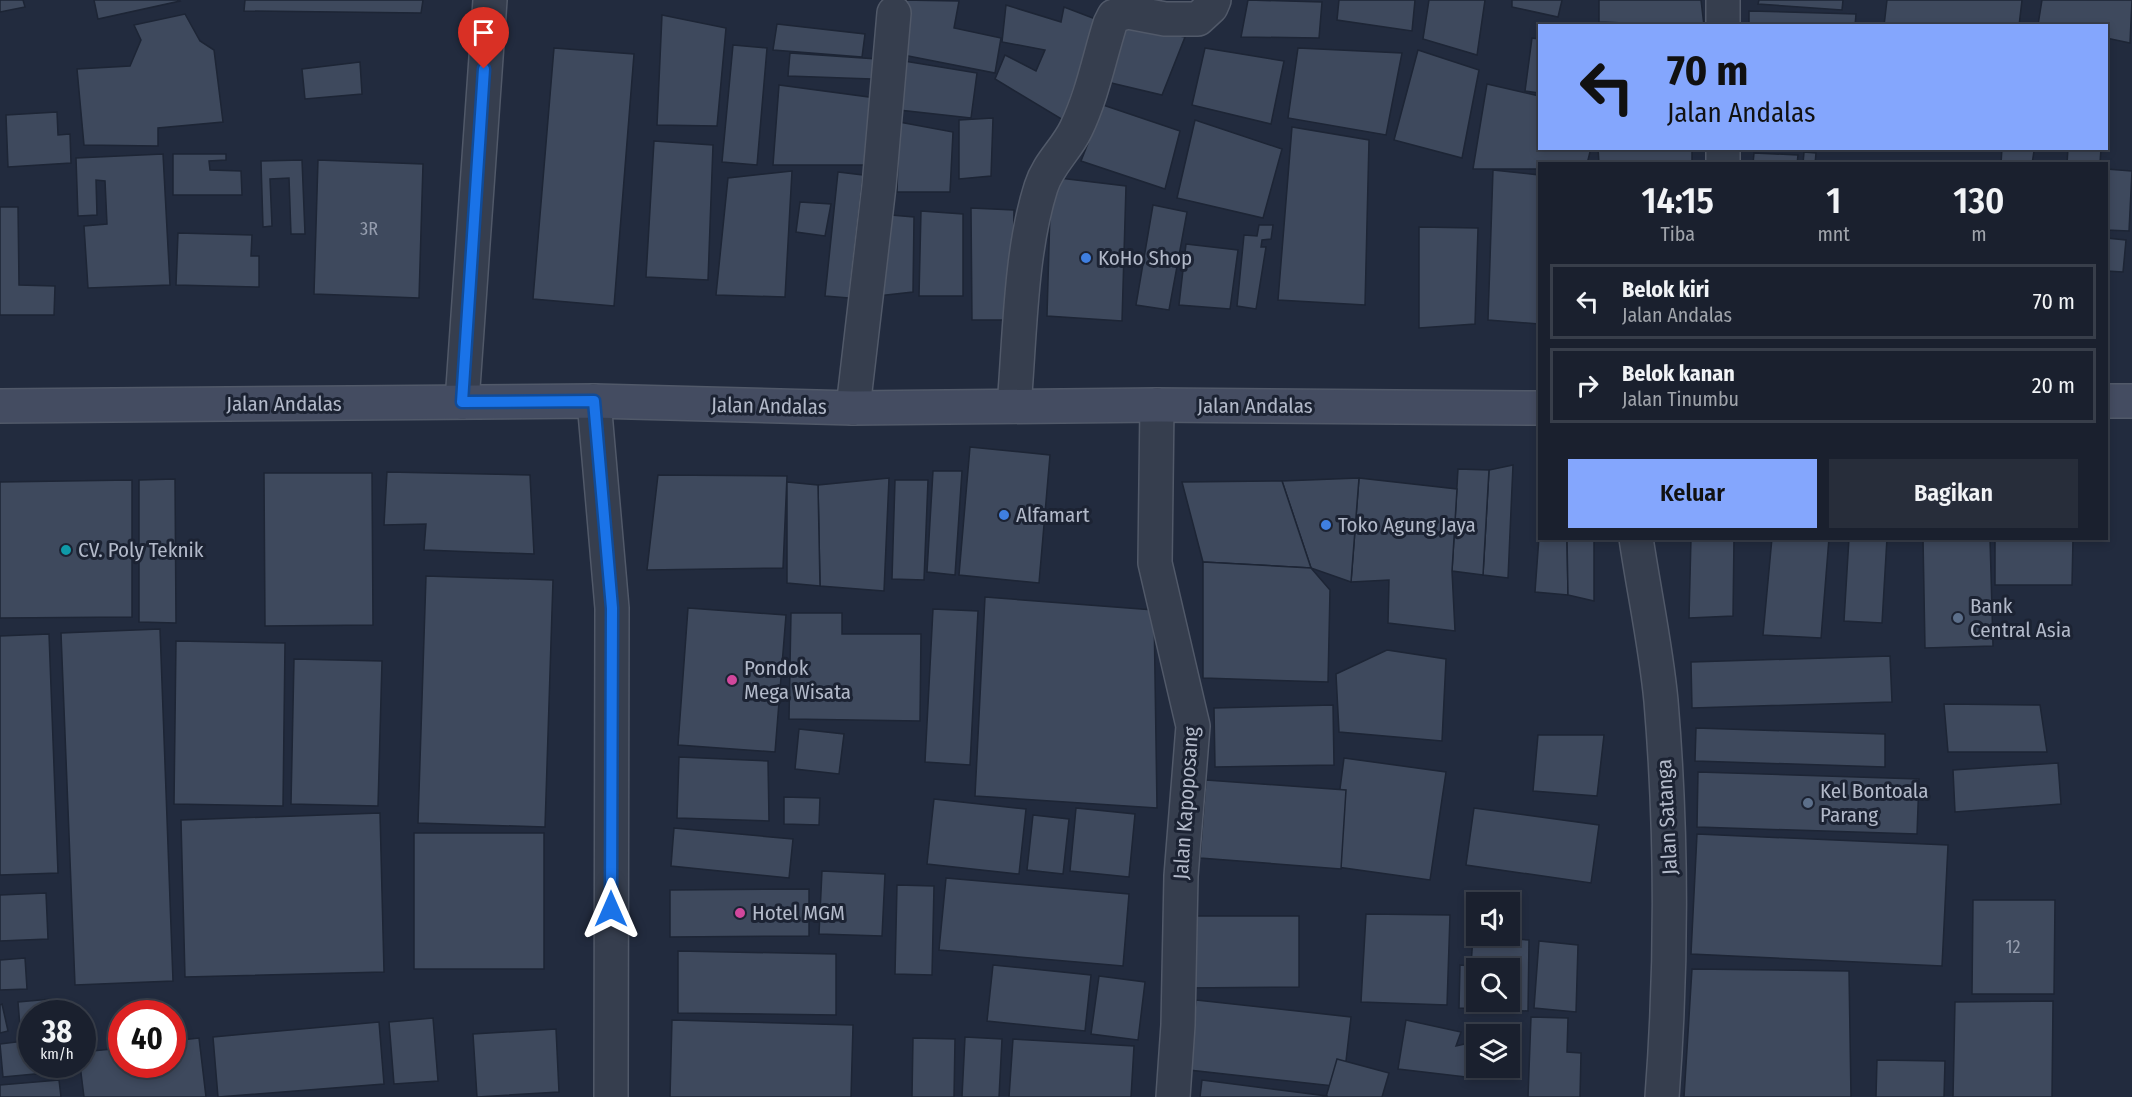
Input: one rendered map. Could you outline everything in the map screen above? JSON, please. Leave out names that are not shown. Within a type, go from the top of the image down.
[{"type":"main road","name":"Jalan Andalas","points":[[0,406],[594,401],[853,408],[1157,405],[1538,408]]},
{"type":"main road","points":[[2108,401],[2132,401]]},
{"type":"street","points":[[462,402],[490,0]]},
{"type":"street","points":[[1014,406],[1023,292],[1040,188],[1049,165],[1075,132],[1086,104],[1110,24],[1114,16],[1128,12],[1165,19],[1198,19],[1211,7],[1214,0]]},
{"type":"street","points":[[1723,0],[1723,24]]},
{"type":"street","points":[[853,408],[879,186],[894,13]]},
{"type":"street","points":[[594,401],[612,608],[610,1097]]},
{"type":"street","name":"Jalan Kapoposang","points":[[1157,405],[1155,563],[1193,726],[1181,876],[1178,1025],[1173,1097]]},
{"type":"street","name":"Jalan Satanga","points":[[1636,540],[1661,698],[1671,854],[1668,1017],[1662,1097]]},
{"type":"building","points":[[0,0],[23,0],[25,7],[0,12]]},
{"type":"building","points":[[94,0],[179,0],[180,1],[98,19]]},
{"type":"building","points":[[245,0],[423,0],[421,13],[244,11]]},
{"type":"building","points":[[901,0],[959,1],[954,28],[1001,38],[995,73],[893,53]]},
{"type":"building","points":[[1248,0],[1322,2],[1319,38],[1241,37]]},
{"type":"building","points":[[1339,0],[1415,0],[1412,31],[1337,20]]},
{"type":"building","points":[[1429,0],[1485,0],[1477,55],[1423,39]]},
{"type":"building","points":[[1512,0],[1562,0],[1558,17],[1512,7]]},
{"type":"building","points":[[1599,0],[1701,0],[1704,24],[1652,24],[1599,22]]},
{"type":"building","points":[[1759,0],[1843,0],[1842,10],[1758,4]]},
{"type":"building","points":[[1887,0],[2022,0],[2019,24],[1884,24]]},
{"type":"building","points":[[2042,0],[2132,0],[2130,43],[2108,38],[2108,24],[2038,24]]},
{"type":"building","points":[[1006,5],[1061,22],[1064,7],[1098,20],[1063,120],[995,79],[1005,55],[1036,71],[1045,50],[1002,42]]},
{"type":"building","points":[[1749,11],[1856,14],[1855,24],[1749,24]]},
{"type":"building","points":[[185,14],[200,41],[214,50],[223,122],[158,128],[158,146],[84,145],[77,69],[130,66],[141,40],[134,25]]},
{"type":"building","points":[[662,15],[726,28],[717,126],[657,125]]},
{"type":"building","points":[[777,24],[865,34],[862,57],[773,50]]},
{"type":"building","points":[[1121,25],[1185,37],[1162,95],[1103,81]]},
{"type":"building","points":[[1532,38],[1538,39],[1538,93],[1525,91]]},
{"type":"building","points":[[733,45],[767,48],[757,165],[722,162]]},
{"type":"building","points":[[554,48],[634,54],[614,306],[533,299]]},
{"type":"building","points":[[1205,48],[1284,61],[1271,124],[1192,105]]},
{"type":"building","points":[[1298,48],[1402,53],[1386,135],[1288,118]]},
{"type":"building","points":[[1418,50],[1479,70],[1462,158],[1394,140]]},
{"type":"building","points":[[790,53],[877,59],[872,79],[788,76]]},
{"type":"building","points":[[898,60],[977,73],[971,118],[890,109]]},
{"type":"building","points":[[360,62],[362,94],[305,99],[302,69]]},
{"type":"building","points":[[1487,84],[1538,96],[1538,150],[1590,150],[1588,162],[1538,162],[1538,169],[1473,169]]},
{"type":"building","points":[[779,85],[876,98],[872,165],[773,165]]},
{"type":"building","points":[[1103,105],[1180,131],[1165,189],[1081,161]]},
{"type":"building","points":[[57,112],[58,135],[70,134],[71,163],[8,167],[6,115]]},
{"type":"building","points":[[993,118],[991,176],[959,179],[959,120]]},
{"type":"building","points":[[1195,120],[1282,149],[1263,218],[1177,198]]},
{"type":"building","points":[[899,122],[953,132],[950,192],[897,192]]},
{"type":"building","points":[[1292,127],[1369,140],[1365,305],[1278,300]]},
{"type":"building","points":[[654,141],[713,145],[708,280],[646,277]]},
{"type":"building","points":[[1598,150],[1692,150],[1692,162],[1599,162]]},
{"type":"building","points":[[2002,150],[2034,151],[2032,162],[2001,162]]},
{"type":"building","points":[[2068,150],[2101,150],[2100,162],[2067,162]]},
{"type":"building","points":[[1804,152],[1816,153],[1815,162],[1803,162]]},
{"type":"building","points":[[1754,153],[1798,155],[1797,162],[1753,162]]},
{"type":"building","points":[[163,154],[170,285],[88,288],[84,226],[107,224],[105,181],[96,180],[97,215],[78,216],[76,158]]},
{"type":"building","points":[[173,154],[226,154],[226,160],[209,161],[210,170],[241,171],[242,195],[173,195]]},
{"type":"building","points":[[302,160],[305,234],[291,234],[289,178],[270,179],[272,226],[263,227],[261,161]]},
{"type":"building","points":[[318,160],[423,164],[419,298],[314,294]]},
{"type":"building","points":[[2108,169],[2132,171],[2129,231],[2108,230]]},
{"type":"building","points":[[1493,170],[1538,175],[1538,324],[1488,320]]},
{"type":"building","points":[[792,171],[785,297],[716,295],[728,178]]},
{"type":"building","points":[[838,172],[863,175],[849,298],[825,296]]},
{"type":"building","points":[[1051,177],[1126,186],[1122,321],[1047,316]]},
{"type":"building","points":[[800,202],[831,204],[825,236],[796,232]]},
{"type":"building","points":[[1153,205],[1187,212],[1169,310],[1136,305]]},
{"type":"building","points":[[0,207],[18,207],[19,285],[55,286],[54,315],[0,315]]},
{"type":"building","points":[[971,208],[1014,210],[1012,320],[972,320]]},
{"type":"building","points":[[921,211],[963,214],[963,296],[919,296]]},
{"type":"building","points":[[879,214],[914,217],[913,292],[877,296]]},
{"type":"building","points":[[1259,225],[1273,225],[1271,239],[1262,240],[1261,247],[1266,247],[1256,309],[1237,306],[1244,235],[1257,236]]},
{"type":"building","points":[[1419,227],[1478,228],[1475,324],[1419,328]]},
{"type":"building","points":[[178,233],[252,235],[251,256],[259,256],[259,287],[176,285]]},
{"type":"building","points":[[2108,238],[2126,240],[2123,272],[2108,271]]},
{"type":"building","points":[[1186,244],[1238,250],[1230,309],[1179,305]]},
{"type":"building","name":"Alfamart","points":[[970,447],[1050,455],[1039,583],[959,575]]},
{"type":"building","points":[[1513,465],[1508,578],[1483,575],[1489,470]]},
{"type":"building","points":[[1458,469],[1489,470],[1483,575],[1452,571]]},
{"type":"building","points":[[933,471],[962,471],[955,575],[927,572]]},
{"type":"building","points":[[387,472],[530,475],[534,554],[424,550],[426,524],[384,525]]},
{"type":"building","points":[[264,473],[372,473],[373,625],[265,626]]},
{"type":"building","points":[[658,475],[787,476],[783,568],[647,570]]},
{"type":"building","points":[[889,478],[884,591],[820,586],[818,485]]},
{"type":"building","points":[[1359,478],[1457,489],[1452,571],[1455,631],[1388,623],[1389,580],[1351,582]]},
{"type":"building","name":"Toko Agung Jaya","points":[[1359,478],[1351,582],[1311,568],[1282,481]]},
{"type":"building","points":[[175,479],[176,623],[139,622],[139,480]]},
{"type":"building","name":"CV. Poly Teknik","points":[[132,480],[132,617],[0,618],[0,482]]},
{"type":"building","points":[[895,480],[928,480],[924,580],[892,579]]},
{"type":"building","points":[[1282,481],[1311,568],[1203,562],[1182,482]]},
{"type":"building","points":[[787,482],[818,485],[820,586],[787,583]]},
{"type":"building","points":[[1539,540],[1567,540],[1568,595],[1535,592]]},
{"type":"building","points":[[1567,540],[1594,540],[1594,601],[1568,595]]},
{"type":"building","points":[[1691,540],[1734,540],[1733,616],[1689,618]]},
{"type":"building","points":[[1772,540],[1829,540],[1821,638],[1763,635]]},
{"type":"building","points":[[1849,540],[1887,540],[1882,623],[1844,621]]},
{"type":"building","name":"Bank Central Asia","points":[[1923,540],[1990,540],[1993,646],[1925,648]]},
{"type":"building","points":[[1995,540],[2073,540],[2072,585],[1995,585]]},
{"type":"building","points":[[1203,562],[1311,568],[1330,590],[1328,682],[1203,678]]},
{"type":"building","points":[[426,576],[553,580],[545,827],[418,823]]},
{"type":"building","points":[[985,597],[1154,610],[1157,808],[975,796]]},
{"type":"building","name":"Pondok Mega Wisata","points":[[688,608],[786,615],[775,752],[678,745]]},
{"type":"building","points":[[933,609],[978,611],[970,765],[925,762]]},
{"type":"building","points":[[791,613],[842,613],[842,634],[921,634],[920,721],[789,719]]},
{"type":"building","points":[[160,629],[173,981],[75,985],[61,633]]},
{"type":"building","points":[[49,634],[58,873],[0,875],[0,636]]},
{"type":"building","points":[[176,641],[285,643],[283,806],[174,804]]},
{"type":"building","points":[[1387,650],[1446,659],[1442,741],[1339,732],[1336,674]]},
{"type":"building","points":[[1890,656],[1892,702],[1692,708],[1691,662]]},
{"type":"building","points":[[294,659],[382,661],[378,806],[291,804]]},
{"type":"building","points":[[1944,704],[2040,705],[2047,752],[1948,752]]},
{"type":"building","points":[[1333,705],[1334,765],[1215,767],[1214,708]]},
{"type":"building","points":[[1696,728],[1885,734],[1885,767],[1695,761]]},
{"type":"building","points":[[799,729],[844,734],[839,774],[795,769]]},
{"type":"building","points":[[1538,735],[1604,735],[1597,796],[1533,791]]},
{"type":"building","points":[[679,757],[768,761],[769,821],[677,818]]},
{"type":"building","points":[[1344,758],[1446,772],[1430,880],[1330,866]]},
{"type":"building","points":[[2058,763],[2061,804],[1955,812],[1953,770]]},
{"type":"building","name":"Kel Bontoala Parang","points":[[1698,772],[1919,779],[1917,834],[1697,827]]},
{"type":"building","points":[[1206,780],[1346,790],[1341,869],[1200,858]]},
{"type":"building","points":[[784,797],[820,798],[819,825],[784,824]]},
{"type":"building","points":[[934,799],[1026,809],[1019,874],[927,864]]},
{"type":"building","points":[[1076,808],[1135,814],[1129,877],[1070,871]]},
{"type":"building","points":[[1474,808],[1599,825],[1591,883],[1466,865]]},
{"type":"building","points":[[380,813],[384,972],[185,977],[181,820]]},
{"type":"building","points":[[1033,815],[1069,819],[1063,874],[1027,870]]},
{"type":"building","points":[[674,828],[793,839],[789,878],[671,866]]},
{"type":"building","points":[[414,833],[544,833],[544,969],[414,969]]},
{"type":"building","points":[[1697,834],[1948,845],[1942,966],[1691,954]]},
{"type":"building","points":[[822,871],[885,874],[882,936],[819,934]]},
{"type":"building","points":[[946,878],[1129,894],[1123,966],[939,950]]},
{"type":"building","points":[[897,885],[934,886],[932,975],[895,974]]},
{"type":"building","name":"Hotel MGM","points":[[809,889],[809,936],[670,937],[670,890]]},
{"type":"building","points":[[46,893],[48,939],[0,941],[0,895]]},
{"type":"building","points":[[1973,900],[2055,900],[2054,994],[1972,994]]},
{"type":"building","points":[[1366,914],[1450,915],[1447,1005],[1361,1002]]},
{"type":"building","points":[[1182,916],[1299,916],[1299,987],[1181,988]]},
{"type":"building","points":[[1520,939],[1529,940],[1528,1011],[1520,1011],[1520,958],[1472,958],[1472,946],[1520,946]]},
{"type":"building","points":[[1539,941],[1578,945],[1576,1012],[1534,1008]]},
{"type":"building","points":[[678,951],[836,954],[836,1015],[678,1013]]},
{"type":"building","points":[[25,958],[27,989],[0,990],[0,960]]},
{"type":"building","points":[[993,965],[1091,975],[1085,1031],[987,1021]]},
{"type":"building","points":[[1460,965],[1466,966],[1466,1008],[1459,1008]]},
{"type":"building","points":[[1692,969],[1849,971],[1851,1097],[1684,1097]]},
{"type":"building","points":[[1099,976],[1145,982],[1138,1040],[1091,1034]]},
{"type":"building","points":[[1196,1000],[1351,1017],[1343,1087],[1189,1070]]},
{"type":"building","points":[[2053,1001],[2052,1097],[1953,1097],[1955,1002]]},
{"type":"building","points":[[2,1004],[8,1031],[0,1033],[0,1005]]},
{"type":"building","points":[[1531,1017],[1568,1018],[1567,1052],[1581,1053],[1580,1097],[1528,1097]]},
{"type":"building","points":[[433,1018],[438,1081],[394,1084],[389,1022]]},
{"type":"building","points":[[672,1020],[853,1025],[851,1097],[670,1097]]},
{"type":"building","points":[[1406,1020],[1461,1032],[1456,1046],[1466,1044],[1466,1077],[1398,1069]]},
{"type":"building","points":[[379,1022],[384,1084],[218,1097],[213,1037]]},
{"type":"building","points":[[556,1029],[559,1092],[477,1097],[473,1034]]},
{"type":"building","points":[[965,1037],[1002,1039],[999,1097],[962,1097]]},
{"type":"building","points":[[199,1038],[206,1097],[84,1097],[82,1078],[96,1078],[96,1051],[108,1049],[108,1078],[186,1078],[186,1039]]},
{"type":"building","points":[[913,1038],[955,1039],[954,1097],[912,1097]]},
{"type":"building","points":[[1013,1039],[1134,1046],[1131,1097],[1009,1097]]},
{"type":"building","points":[[18,1042],[18,1076],[3,1077],[0,1044]]},
{"type":"building","points":[[1337,1059],[1389,1073],[1382,1097],[1326,1097]]},
{"type":"building","points":[[1877,1060],[1945,1061],[1944,1097],[1876,1097]]},
{"type":"building","points":[[59,1080],[61,1097],[0,1097],[0,1085]]},
{"type":"building","points":[[1202,1080],[1327,1096],[1327,1097],[1200,1097]]},
{"type":"place","name":"KoHo Shop","points":[[1086,258]]},
{"type":"place","name":"Alfamart","points":[[1004,515]]},
{"type":"place","name":"Toko Agung Jaya","points":[[1326,525]]},
{"type":"place","name":"CV. Poly Teknik","points":[[66,550]]},
{"type":"place","name":"Bank Central Asia","points":[[1958,618]]},
{"type":"place","name":"Pondok Mega Wisata","points":[[732,680]]},
{"type":"place","name":"Kel Bontoala Parang","points":[[1808,803]]},
{"type":"place","name":"Hotel MGM","points":[[740,913]]},
{"type":"route","points":[[484,69],[462,402],[594,401],[612,608],[611,909]]}]
